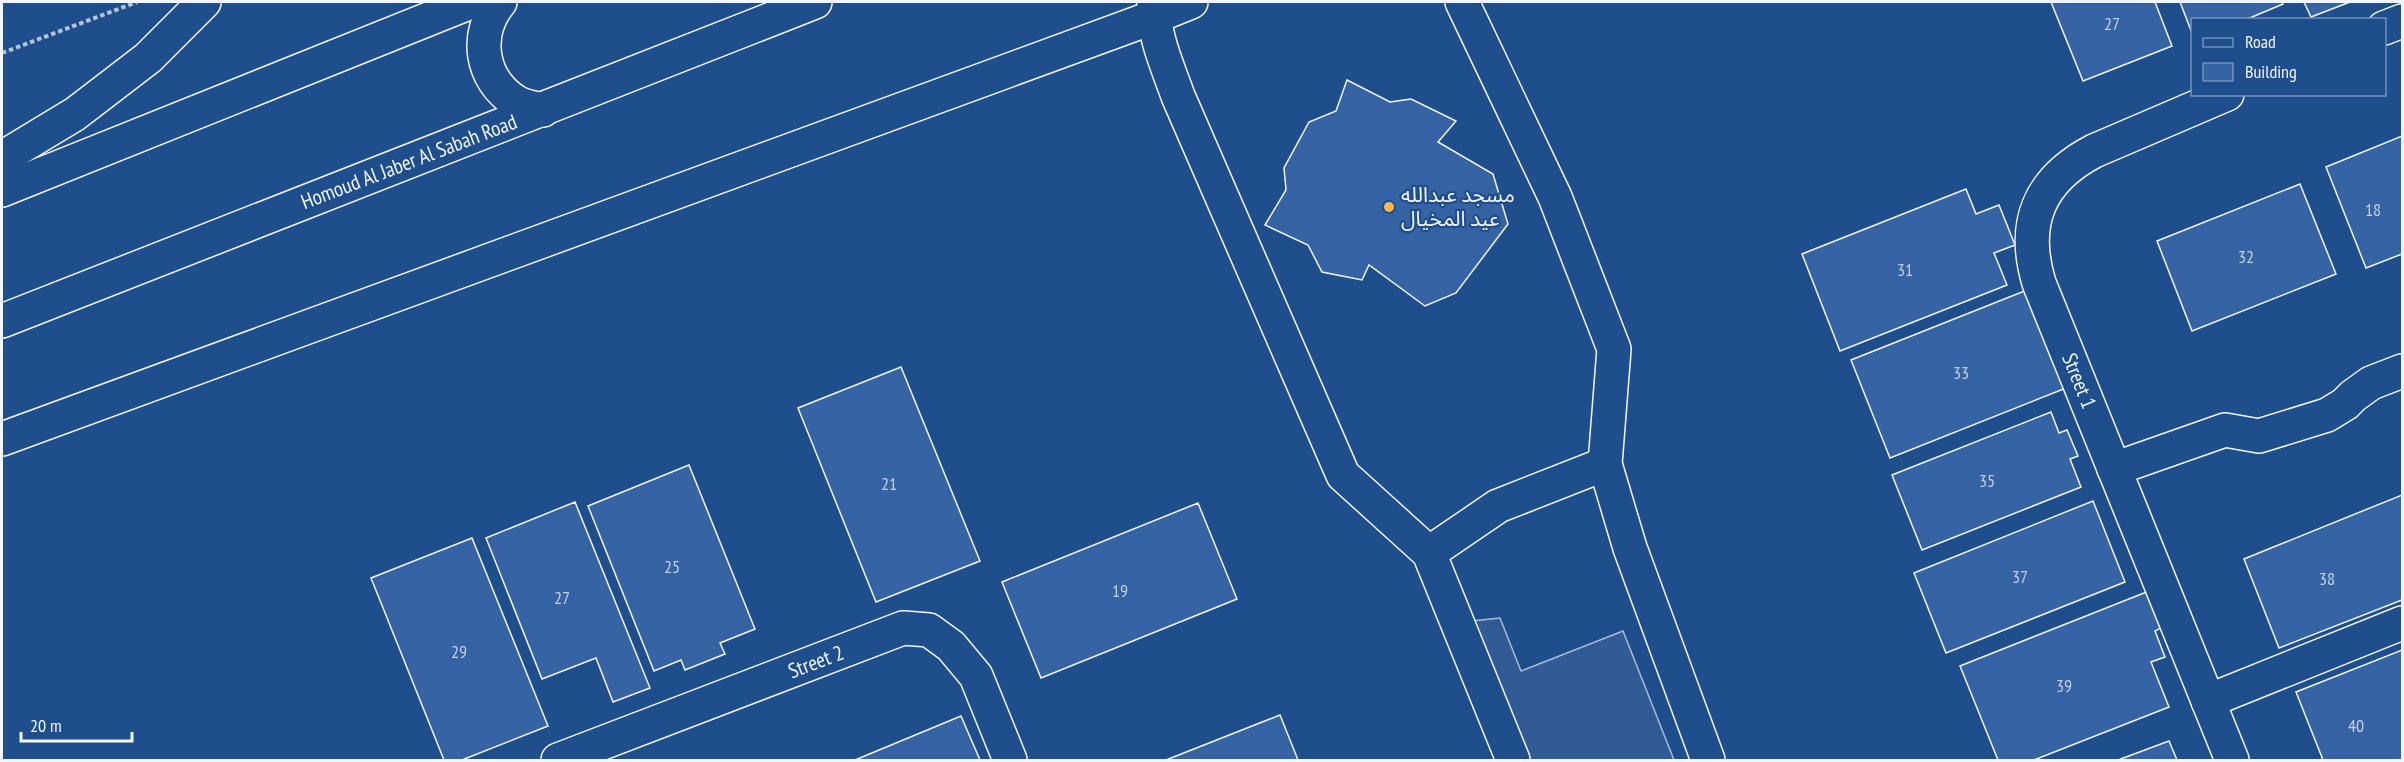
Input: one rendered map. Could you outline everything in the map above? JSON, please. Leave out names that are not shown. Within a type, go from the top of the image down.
[{"type":"street","points":[[2,158],[75,114],[148,58],[204,2]]},
{"type":"street","points":[[2,190],[471,2]]},
{"type":"street","points":[[500,2],[492,12],[483,38],[485,63],[498,86],[518,103],[543,110]]},
{"type":"street","name":"Homoud Al Jaber Al Sabah Road","points":[[2,321],[815,2]]},
{"type":"street","points":[[2,439],[1154,9],[1191,2]]},
{"type":"street","points":[[1462,2],[1555,196],[1614,349],[1605,464],[1630,548],[1708,760]]},
{"type":"street","points":[[1154,9],[1158,40],[1186,117],[1343,475],[1429,553],[1513,760]]},
{"type":"street","points":[[2386,28],[2403,21]]},
{"type":"street","name":"Street 1","points":[[2222,96],[2074,161],[2057,176],[2050,186],[2035,216],[2031,239],[2032,261],[2039,283],[2232,760]]},
{"type":"street","points":[[2114,469],[2225,430],[2259,436],[2327,415],[2345,404],[2360,389],[2403,371]]},
{"type":"street","points":[[1429,553],[1498,506],[1605,464]]},
{"type":"street","points":[[2208,701],[2403,623]]},
{"type":"street","name":"Street 2","points":[[558,760],[903,628],[929,630],[951,646],[976,676],[1010,760]]},
{"type":"path","points":[[2,53],[137,2]]},
{"type":"shaded area","points":[[1500,618],[1521,671],[1623,631],[1674,760],[1527,760],[1472,621]]},
{"type":"building","points":[[2051,2],[2155,2],[2172,46],[2083,81]]},
{"type":"building","points":[[2180,2],[2282,2],[2283,4],[2250,18],[2191,18],[2191,30]]},
{"type":"building","points":[[2304,2],[2350,2],[2311,17]]},
{"type":"building","name":"مسجد عبدالله عيد المخيال","points":[[1347,80],[1390,102],[1411,99],[1456,121],[1438,142],[1493,174],[1508,224],[1456,293],[1425,306],[1369,265],[1362,280],[1322,272],[1308,245],[1265,225],[1286,190],[1284,168],[1309,122],[1336,111]]},
{"type":"building","points":[[2402,136],[2402,254],[2366,268],[2326,167]]},
{"type":"building","points":[[2300,184],[2336,274],[2192,331],[2157,241]]},
{"type":"building","points":[[1966,189],[1976,214],[1999,205],[2015,245],[1994,253],[2007,285],[1840,351],[1802,254]]},
{"type":"building","points":[[2032,288],[2071,386],[1890,458],[1851,360]]},
{"type":"building","points":[[901,367],[980,561],[876,602],[798,408]]},
{"type":"building","points":[[2051,412],[2059,433],[2067,430],[2078,456],[2070,459],[2081,487],[1922,550],[1892,475]]},
{"type":"building","points":[[689,465],[755,629],[720,643],[725,654],[685,670],[681,660],[654,671],[588,506]]},
{"type":"building","points":[[2402,495],[2402,600],[2279,648],[2244,559]]},
{"type":"building","points":[[2093,501],[2125,582],[1946,653],[1914,573]]},
{"type":"building","points":[[575,502],[650,688],[613,702],[596,658],[542,679],[486,538]]},
{"type":"building","points":[[1198,503],[1237,599],[1041,678],[1002,582]]},
{"type":"building","points":[[472,538],[548,726],[462,760],[444,760],[371,578]]},
{"type":"building","points":[[2149,591],[2163,627],[2155,631],[2165,657],[2151,662],[2169,707],[2034,760],[1998,760],[1960,666]]},
{"type":"building","points":[[2402,650],[2402,760],[2323,760],[2296,692]]},
{"type":"building","points":[[1280,715],[1298,760],[1166,760]]},
{"type":"building","points":[[961,716],[980,760],[855,760]]},
{"type":"building","points":[[2169,741],[2177,760],[2118,760]]},
{"type":"place","name":"مسجد عبدالله عيد المخيال","points":[[1389,207]]}]
